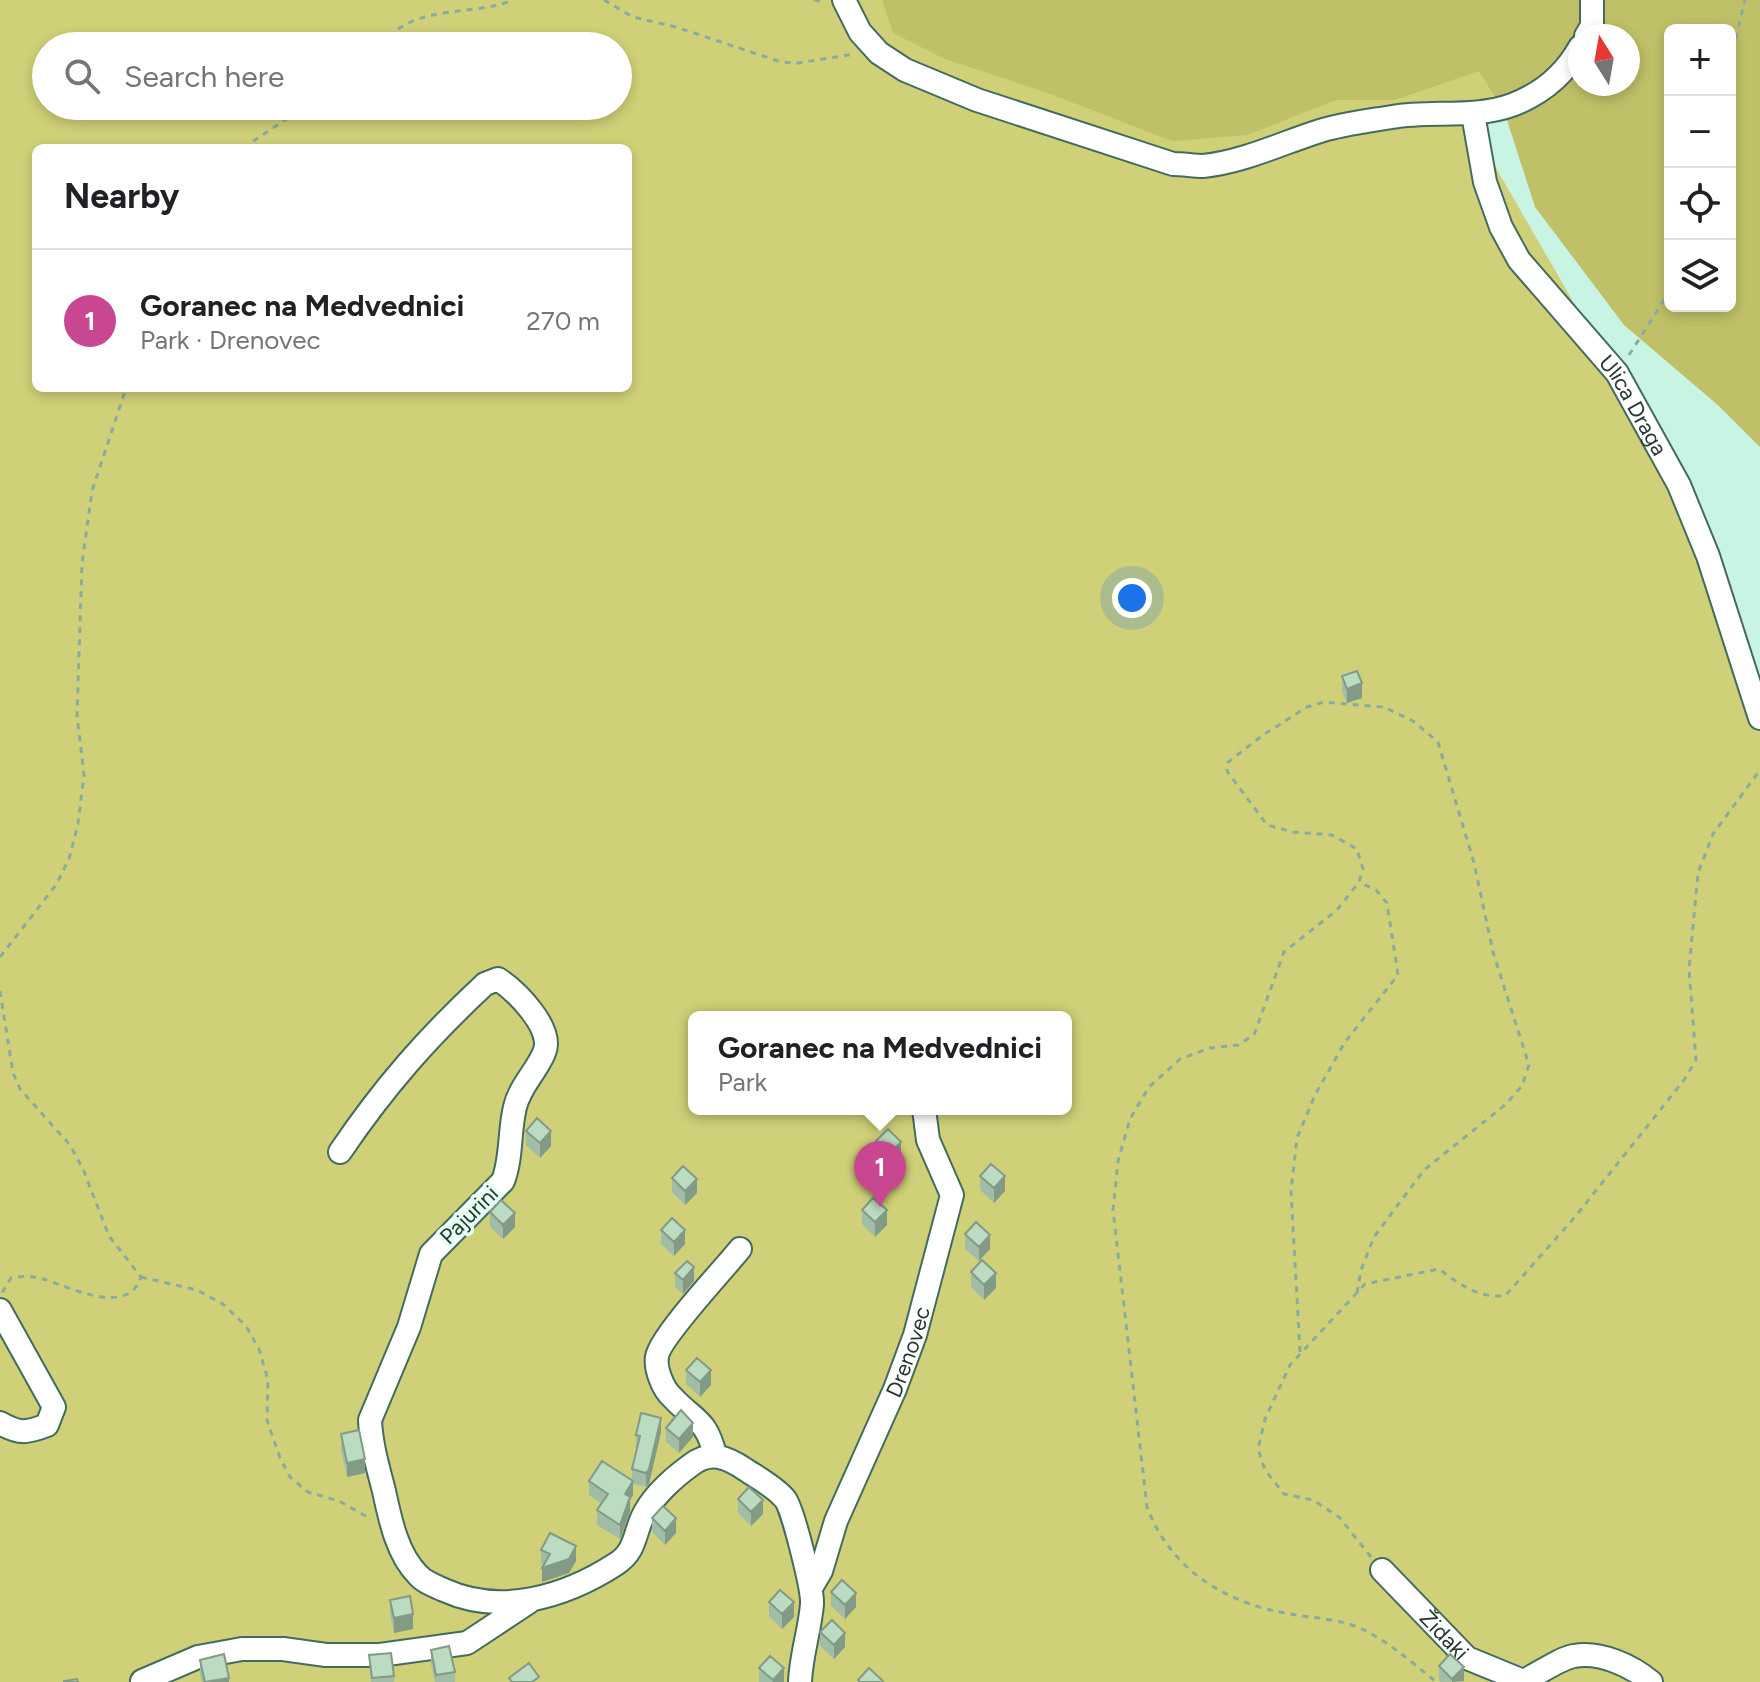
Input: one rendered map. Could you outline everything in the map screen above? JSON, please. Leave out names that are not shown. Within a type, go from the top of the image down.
[{"type":"street","points":[[844,0],[860,32],[879,53],[905,70],[977,100],[1173,164],[1203,166],[1227,161],[1323,130],[1396,116],[1473,114],[1509,106],[1530,98],[1553,82],[1568,66]]},
{"type":"street","points":[[1592,0],[1592,24]]},
{"type":"street","name":"Ulica Draga","points":[[1473,114],[1485,182],[1501,227],[1519,260],[1617,373],[1685,499],[1708,556],[1760,718]]},
{"type":"street","name":"Pajurini","points":[[340,1152],[371,1106],[421,1045],[485,984],[498,979],[509,987],[544,1028],[546,1050],[521,1089],[515,1106],[503,1181],[431,1254],[409,1327],[370,1420],[370,1433],[393,1528],[409,1564],[419,1577],[462,1599],[505,1604],[530,1602]]},
{"type":"street","name":"Drenovec","points":[[811,1588],[821,1571],[836,1521],[895,1389],[915,1335],[952,1195],[928,1140],[925,1115]]},
{"type":"street","points":[[740,1249],[667,1335],[657,1356],[659,1374],[670,1396],[690,1411],[709,1432],[715,1455],[738,1464],[786,1500],[811,1588],[811,1613],[800,1682]]},
{"type":"street","points":[[0,1310],[54,1407],[47,1425],[32,1431],[15,1432],[0,1423]]},
{"type":"street","name":"Pajurini","points":[[142,1681],[198,1657],[242,1649],[380,1655],[467,1643],[530,1602],[589,1579],[619,1563],[635,1543],[641,1519],[653,1500],[690,1465],[715,1455]]},
{"type":"street","name":"Židaki","points":[[1382,1570],[1467,1658],[1503,1675],[1523,1681],[1573,1656],[1599,1656],[1639,1672],[1651,1682]]},
{"type":"path","points":[[394,32],[401,25],[443,12],[499,5],[513,0]]},
{"type":"path","points":[[604,0],[633,17],[676,27],[781,62],[798,63],[879,53]]},
{"type":"path","points":[[1736,37],[1745,0]]},
{"type":"path","points":[[249,144],[285,120]]},
{"type":"path","points":[[1617,373],[1664,300]]},
{"type":"path","points":[[0,957],[56,885],[69,859],[78,824],[84,775],[77,715],[82,563],[92,491],[125,392]]},
{"type":"path","points":[[1357,1293],[1361,1270],[1374,1237],[1424,1170],[1505,1105],[1522,1086],[1529,1065],[1493,952],[1474,863],[1438,742],[1413,721],[1384,707],[1324,702],[1307,707],[1263,735],[1227,763],[1227,771],[1267,825],[1293,832],[1332,835],[1357,849],[1363,869],[1359,882],[1337,910],[1284,952],[1254,1035],[1238,1045],[1210,1048],[1180,1059],[1149,1087],[1130,1119],[1118,1161],[1113,1210],[1147,1507],[1156,1531],[1186,1567],[1222,1593],[1263,1609],[1360,1627],[1436,1682]]},
{"type":"path","points":[[1382,1570],[1339,1517],[1313,1500],[1284,1494],[1265,1470],[1258,1449],[1265,1419],[1290,1365],[1365,1284],[1439,1269],[1461,1285],[1492,1298],[1506,1295],[1575,1217],[1684,1080],[1696,1060],[1689,969],[1698,873],[1713,834],[1760,770]]},
{"type":"path","points":[[1300,1354],[1291,1191],[1297,1138],[1315,1095],[1345,1042],[1398,975],[1387,903],[1376,890],[1359,882]]},
{"type":"path","points":[[0,991],[13,1073],[20,1089],[70,1145],[83,1169],[109,1236],[141,1277],[197,1290],[223,1304],[246,1326],[259,1349],[268,1380],[267,1420],[290,1477],[308,1492],[339,1501],[362,1516],[393,1528]]},
{"type":"path","points":[[0,1297],[11,1278],[18,1277],[42,1278],[94,1297],[115,1297],[130,1292],[139,1284],[141,1277]]},
{"type":"shaded area","points":[[0,0],[1727,0],[1681,24],[1664,24],[1664,31],[1640,34],[1640,24],[1568,24],[1568,87],[1462,109],[1698,518],[1760,732],[1760,1682],[0,1682]]},
{"type":"shaded area","points":[[882,0],[1760,0],[1760,447],[1719,406],[1624,325],[1535,207],[1505,114],[1479,71],[1395,100],[1336,100],[1247,135],[1172,141],[1048,93],[945,59],[893,33]]},
{"type":"building","points":[[1357,671],[1362,683],[1347,689],[1342,676]]},
{"type":"building","points":[[537,1118],[551,1131],[540,1143],[526,1131]]},
{"type":"building","points":[[888,1129],[901,1142],[890,1154],[876,1141]]},
{"type":"building","points":[[991,1164],[1005,1176],[994,1188],[980,1176]]},
{"type":"building","points":[[683,1166],[697,1179],[685,1191],[672,1178]]},
{"type":"building","points":[[873,1198],[887,1210],[875,1222],[862,1210]]},
{"type":"building","points":[[501,1200],[515,1213],[503,1225],[490,1212]]},
{"type":"building","points":[[672,1218],[685,1230],[674,1242],[661,1230]]},
{"type":"building","points":[[976,1222],[990,1235],[979,1247],[965,1234]]},
{"type":"building","points":[[982,1260],[996,1273],[984,1285],[971,1272]]},
{"type":"building","points":[[687,1261],[694,1267],[683,1280],[675,1273]]},
{"type":"building","points":[[697,1358],[711,1370],[700,1382],[686,1370]]},
{"type":"building","points":[[681,1410],[693,1423],[679,1439],[666,1428]]},
{"type":"building","points":[[641,1413],[661,1418],[646,1473],[632,1469],[640,1436],[636,1435]]},
{"type":"building","points":[[359,1430],[365,1459],[347,1463],[341,1434]]},
{"type":"building","points":[[602,1461],[633,1481],[625,1494],[630,1497],[620,1525],[597,1510],[608,1494],[589,1481]]},
{"type":"building","points":[[749,1487],[763,1500],[751,1512],[738,1499]]},
{"type":"building","points":[[663,1506],[676,1518],[665,1531],[652,1518]]},
{"type":"building","points":[[550,1533],[576,1546],[569,1559],[542,1568],[550,1554],[541,1550]]},
{"type":"building","points":[[842,1580],[856,1593],[845,1605],[831,1592]]},
{"type":"building","points":[[780,1590],[794,1602],[782,1614],[769,1602]]},
{"type":"building","points":[[410,1596],[413,1614],[394,1618],[390,1600]]},
{"type":"building","points":[[832,1620],[845,1633],[834,1645],[820,1632]]},
{"type":"building","points":[[449,1646],[455,1672],[436,1675],[431,1650]]},
{"type":"building","points":[[391,1653],[394,1676],[372,1678],[369,1655]]},
{"type":"building","points":[[224,1654],[229,1678],[205,1682],[200,1660]]},
{"type":"building","points":[[1450,1654],[1464,1667],[1452,1679],[1439,1666]]},
{"type":"building","points":[[770,1656],[784,1668],[773,1680],[759,1668]]},
{"type":"building","points":[[529,1663],[539,1677],[532,1682],[512,1682],[509,1678]]},
{"type":"building","points":[[869,1668],[883,1681],[882,1682],[858,1680]]},
{"type":"place","name":"Goranec na Medvednici","points":[[880,1207]]}]
